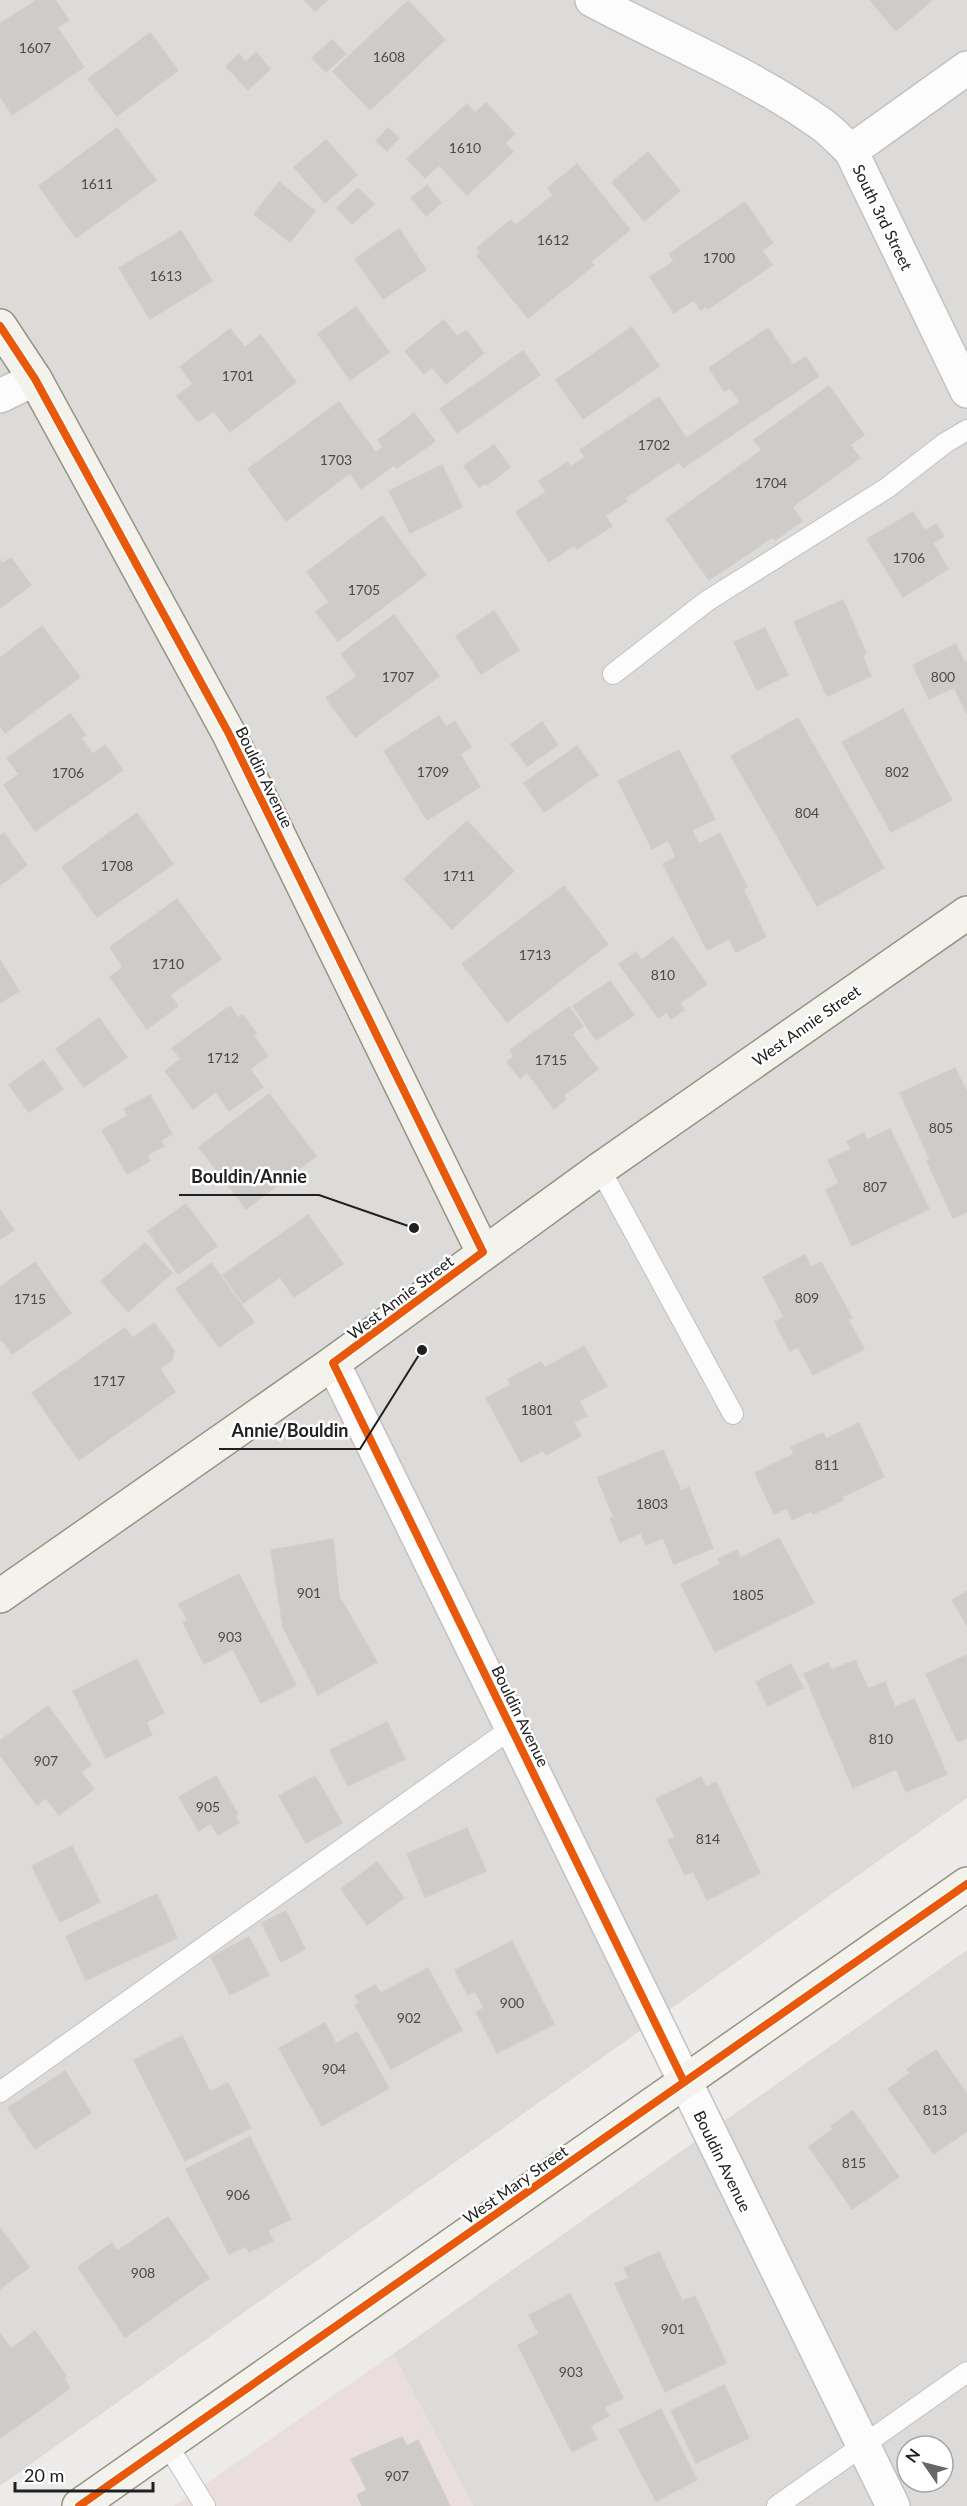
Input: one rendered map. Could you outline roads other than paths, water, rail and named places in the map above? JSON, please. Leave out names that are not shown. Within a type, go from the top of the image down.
[{"type":"street","name":"South 3rd Street","points":[[592,0],[642,27],[705,56],[780,98],[819,122],[851,152],[967,391]]},
{"type":"street","points":[[851,152],[967,68]]},
{"type":"street","name":"Bouldin Avenue","points":[[0,326],[35,379],[228,732],[483,1252]]},
{"type":"street","points":[[0,396],[35,379]]},
{"type":"street","name":"West Annie Street","points":[[2,1588],[333,1363],[483,1252],[967,913]]},
{"type":"street","name":"Bouldin Avenue","points":[[333,1363],[893,2506]]},
{"type":"street","name":"West Mary Street","points":[[79,2506],[967,1884]]},
{"type":"lane","points":[[613,674],[707,601],[887,488],[945,443],[967,430]]},
{"type":"lane","points":[[600,1169],[733,1414]]},
{"type":"lane","points":[[0,2092],[512,1728]]},
{"type":"lane","points":[[777,2506],[967,2372]]},
{"type":"lane","points":[[167,2444],[204,2506]]},
{"type":"place","name":"Bouldin/Annie","points":[[414,1228]]},
{"type":"place","name":"Annie/Bouldin","points":[[422,1350]]}]
